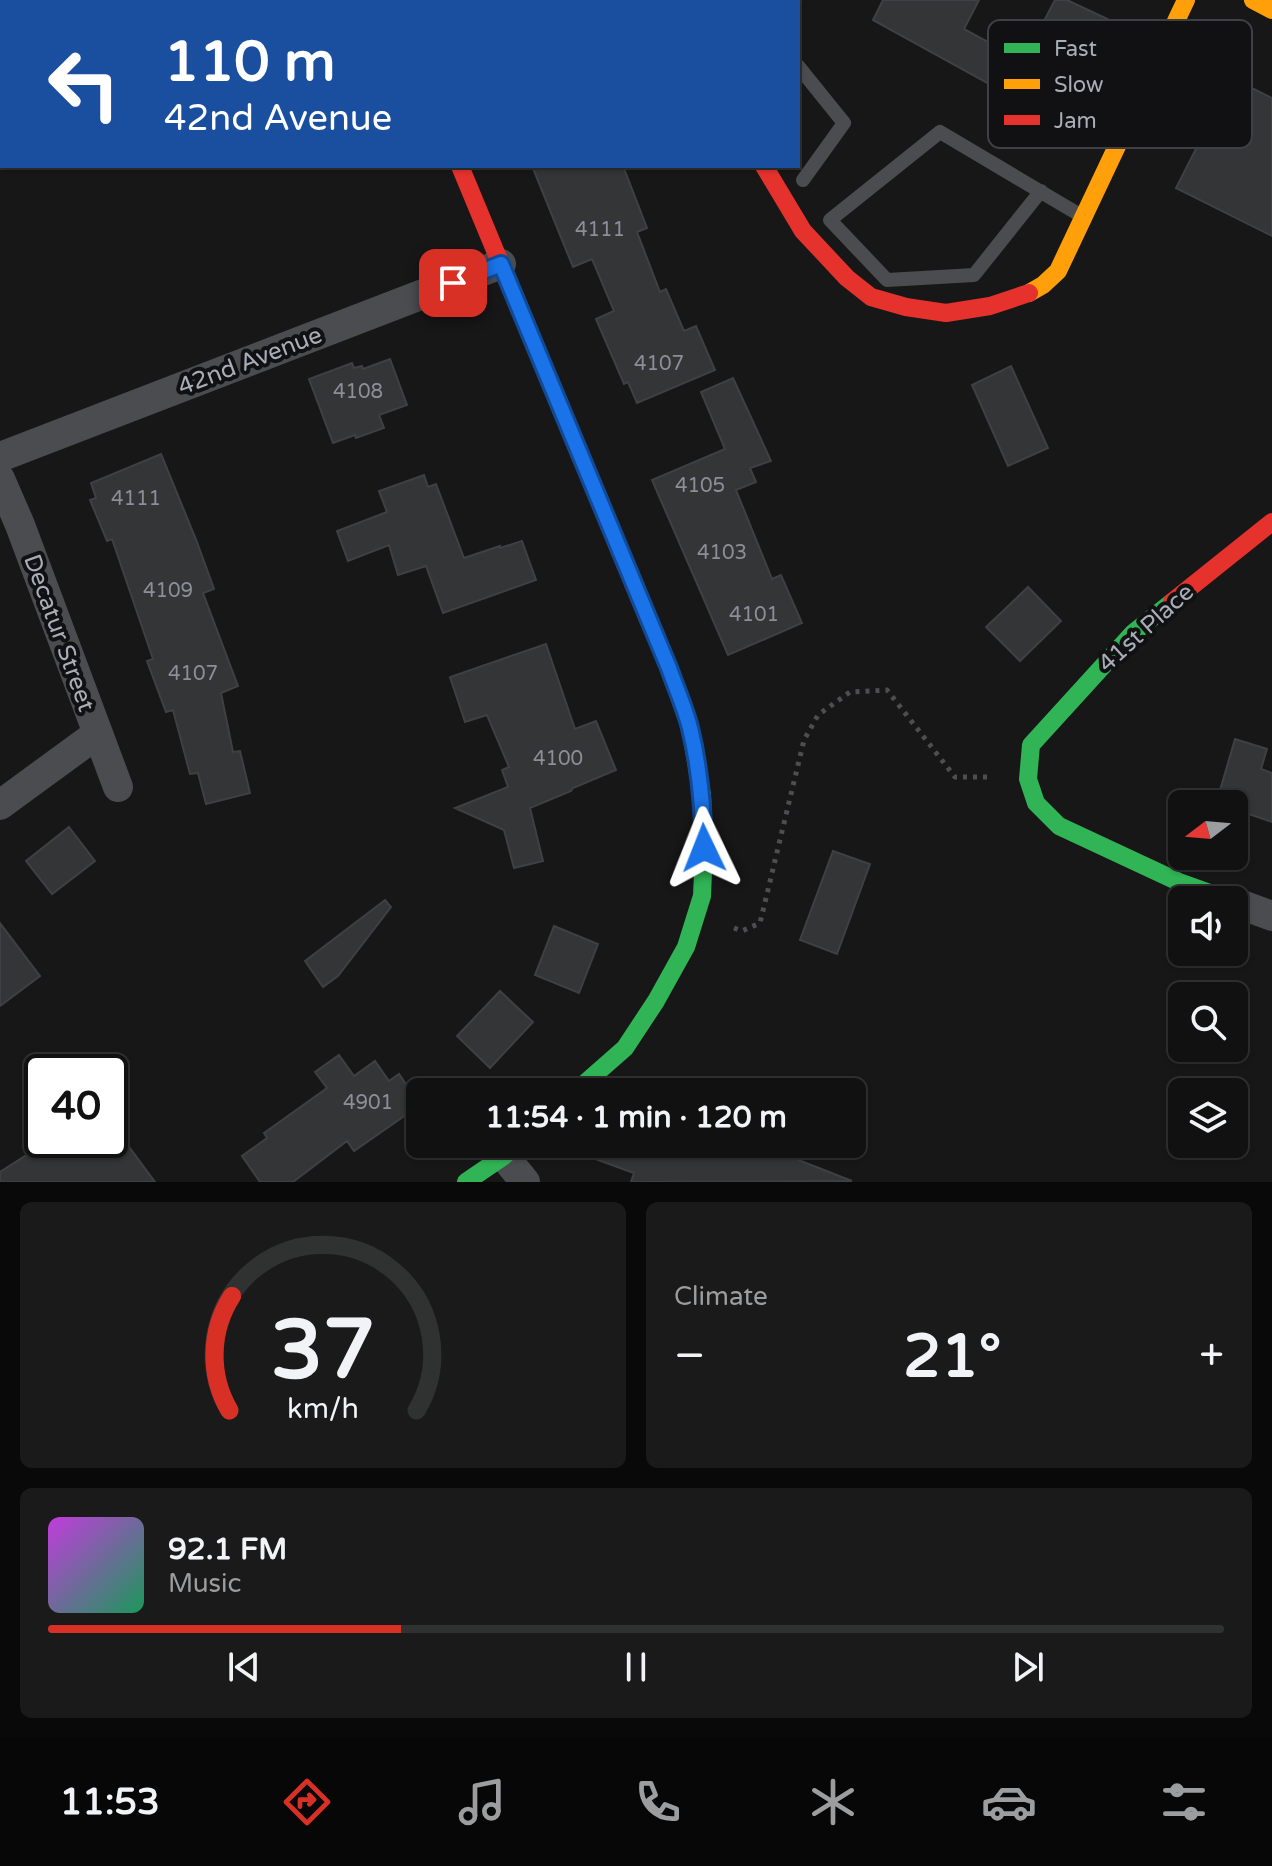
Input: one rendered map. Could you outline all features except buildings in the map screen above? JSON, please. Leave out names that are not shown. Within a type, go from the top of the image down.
[{"type":"street","points":[[1177,20],[1186,0]]},
{"type":"street","points":[[1253,0],[1272,10]]},
{"type":"street","points":[[765,168],[803,231],[847,278],[871,297],[906,307],[946,313],[990,306],[1028,294],[1058,271],[1116,148]]},
{"type":"street","points":[[461,168],[669,668],[690,727],[702,795],[702,896],[686,947],[625,1048],[591,1078]]},
{"type":"street","name":"42nd Avenue","points":[[0,457],[501,264]]},
{"type":"street","name":"Decatur Street","points":[[0,479],[118,787]]},
{"type":"street","name":"41st Place","points":[[1028,779],[1031,745],[1133,633],[1272,522]]},
{"type":"street","points":[[0,805],[97,734]]},
{"type":"street","points":[[1028,779],[1036,803],[1059,826],[1190,886]]},
{"type":"street","points":[[1248,907],[1272,916]]},
{"type":"street","points":[[466,1182],[500,1158]]},
{"type":"street","points":[[514,1158],[525,1182]]},
{"type":"lane","points":[[800,68],[844,123],[803,180]]},
{"type":"lane","points":[[1041,191],[974,275],[887,280],[830,220],[940,132],[1041,191],[1084,217]]},
{"type":"path","points":[[696,916],[742,931],[760,923],[804,740],[818,715],[850,692],[887,690],[955,777],[1028,779]]},
{"type":"traffic: fast","points":[[1172,602],[1133,633],[1031,745],[1028,779],[1036,803],[1059,826],[1190,886]]},
{"type":"traffic: fast","points":[[591,1078],[625,1048],[656,1001],[686,947],[702,896],[702,795],[690,727],[648,619]]},
{"type":"traffic: fast","points":[[466,1182],[501,1158]]},
{"type":"traffic: slow","points":[[1177,20],[1186,0]]},
{"type":"traffic: slow","points":[[1253,0],[1272,10]]},
{"type":"traffic: slow","points":[[1029,293],[1058,271],[1116,148]]},
{"type":"traffic: jam","points":[[461,168],[648,619]]},
{"type":"traffic: jam","points":[[765,168],[803,231],[847,278],[871,297],[906,307],[946,313],[990,306],[1029,293]]},
{"type":"traffic: jam","points":[[1172,602],[1272,522]]},
{"type":"route","points":[[453,283],[501,264],[669,668],[690,727],[702,795],[704,848]]}]
